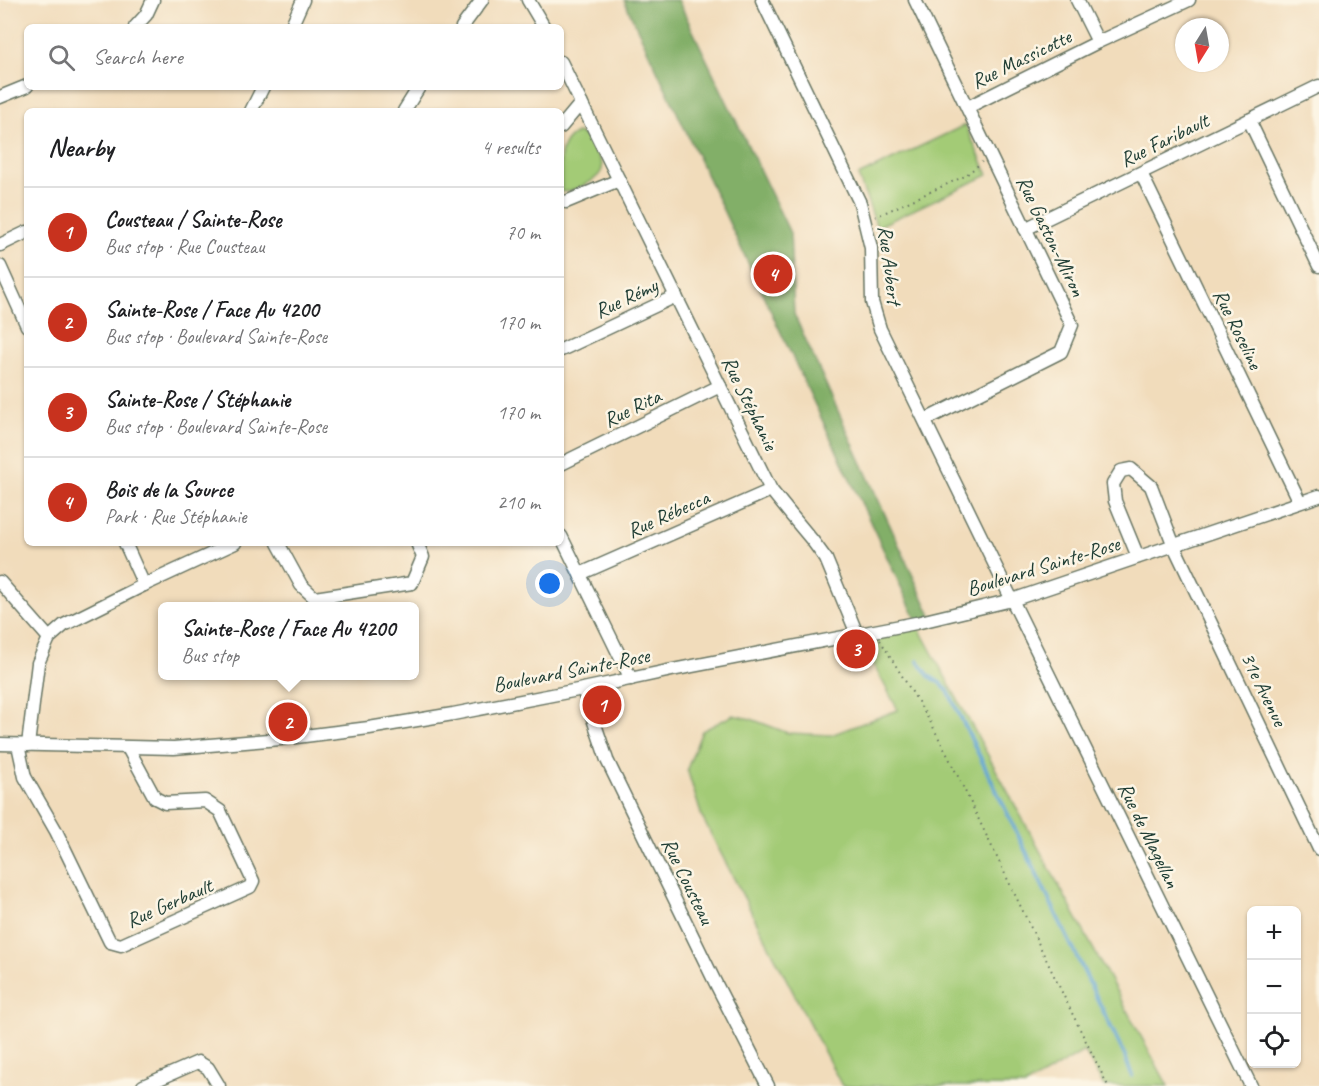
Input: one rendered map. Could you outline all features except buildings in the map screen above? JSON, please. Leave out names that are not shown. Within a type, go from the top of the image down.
[{"type":"street","points":[[138,24],[146,15],[153,0]]},
{"type":"street","points":[[292,24],[303,0]]},
{"type":"street","points":[[464,24],[482,0]]},
{"type":"street","points":[[528,0],[542,24]]},
{"type":"street","name":"Rue Aubert","points":[[762,0],[860,203],[871,248],[872,302],[880,329],[1012,600]]},
{"type":"street","name":"Rue Gaston-Miron","points":[[915,0],[1072,326],[1061,352],[925,420]]},
{"type":"street","points":[[1077,0],[1098,42]]},
{"type":"street","name":"Rue Massicotte","points":[[968,107],[1098,42],[1189,0]]},
{"type":"street","name":"Rue Stéphanie","points":[[564,68],[771,490],[826,559],[857,634]]},
{"type":"street","name":"Rue Faribault","points":[[1025,229],[1319,86]]},
{"type":"street","points":[[0,97],[24,87]]},
{"type":"street","points":[[252,108],[262,90]]},
{"type":"street","points":[[407,108],[416,90]]},
{"type":"street","points":[[564,123],[581,103]]},
{"type":"street","points":[[1249,120],[1319,266]]},
{"type":"street","name":"Rue Roseline","points":[[1141,172],[1300,502]]},
{"type":"street","points":[[564,202],[619,180]]},
{"type":"street","points":[[0,245],[24,233]]},
{"type":"street","points":[[0,266],[24,319]]},
{"type":"street","name":"Rue Rémy","points":[[564,349],[676,296]]},
{"type":"street","name":"Rue Rita","points":[[564,463],[720,386]]},
{"type":"street","name":"Boulevard Sainte-Rose","points":[[1138,557],[1115,501],[1113,484],[1121,471],[1131,469],[1151,486],[1174,546]]},
{"type":"street","name":"Rue Rébecca","points":[[580,574],[771,490]]},
{"type":"street","name":"Boulevard Sainte-Rose","points":[[0,744],[174,748],[280,740],[401,722],[583,689],[672,669],[875,631],[1012,600],[1319,496]]},
{"type":"street","points":[[564,542],[631,679]]},
{"type":"street","points":[[126,546],[144,585]]},
{"type":"street","points":[[23,745],[38,663],[49,638],[64,625],[228,546]]},
{"type":"street","points":[[280,546],[301,585],[315,598],[412,583],[423,556],[418,546]]},
{"type":"street","name":"31e Avenue","points":[[1174,546],[1319,849]]},
{"type":"street","points":[[0,582],[49,638]]},
{"type":"street","name":"Rue de Magellan","points":[[1012,600],[1251,1086]]},
{"type":"street","name":"Rue Cousteau","points":[[583,689],[607,760],[768,1086]]},
{"type":"street","name":"Rue Gerbault","points":[[23,745],[25,777],[56,831],[110,942],[121,945],[250,887],[253,880],[220,811],[206,801],[165,803],[155,798],[128,748]]},
{"type":"street","points":[[143,1086],[198,1062],[208,1068],[219,1086]]},
{"type":"path","points":[[865,222],[964,176],[990,155]]},
{"type":"path","points":[[875,631],[931,723],[952,764],[1108,1086]]},
{"type":"green space","points":[[624,0],[678,0],[790,233],[794,314],[932,618],[917,621]]},
{"type":"green space","points":[[965,125],[988,175],[877,227],[858,176]]},
{"type":"green space","points":[[577,133],[586,136],[601,162],[602,170],[587,184],[564,191],[564,146],[570,137]]},
{"type":"green space","points":[[916,623],[1168,1086],[1104,1086],[1084,1051],[1025,1086],[842,1086],[702,817],[687,769],[702,731],[733,715],[788,733],[831,735],[898,710],[857,634]]},
{"type":"waterway","points":[[918,661],[929,676],[948,691],[1125,1056],[1132,1076]]},
{"type":"place","name":"Bois de la Source","points":[[773,274]]},
{"type":"place","name":"Sainte-Rose / Stéphanie","points":[[856,649]]},
{"type":"place","name":"Cousteau / Sainte-Rose","points":[[602,705]]},
{"type":"place","name":"Sainte-Rose / Face Au 4200","points":[[288,722]]}]
